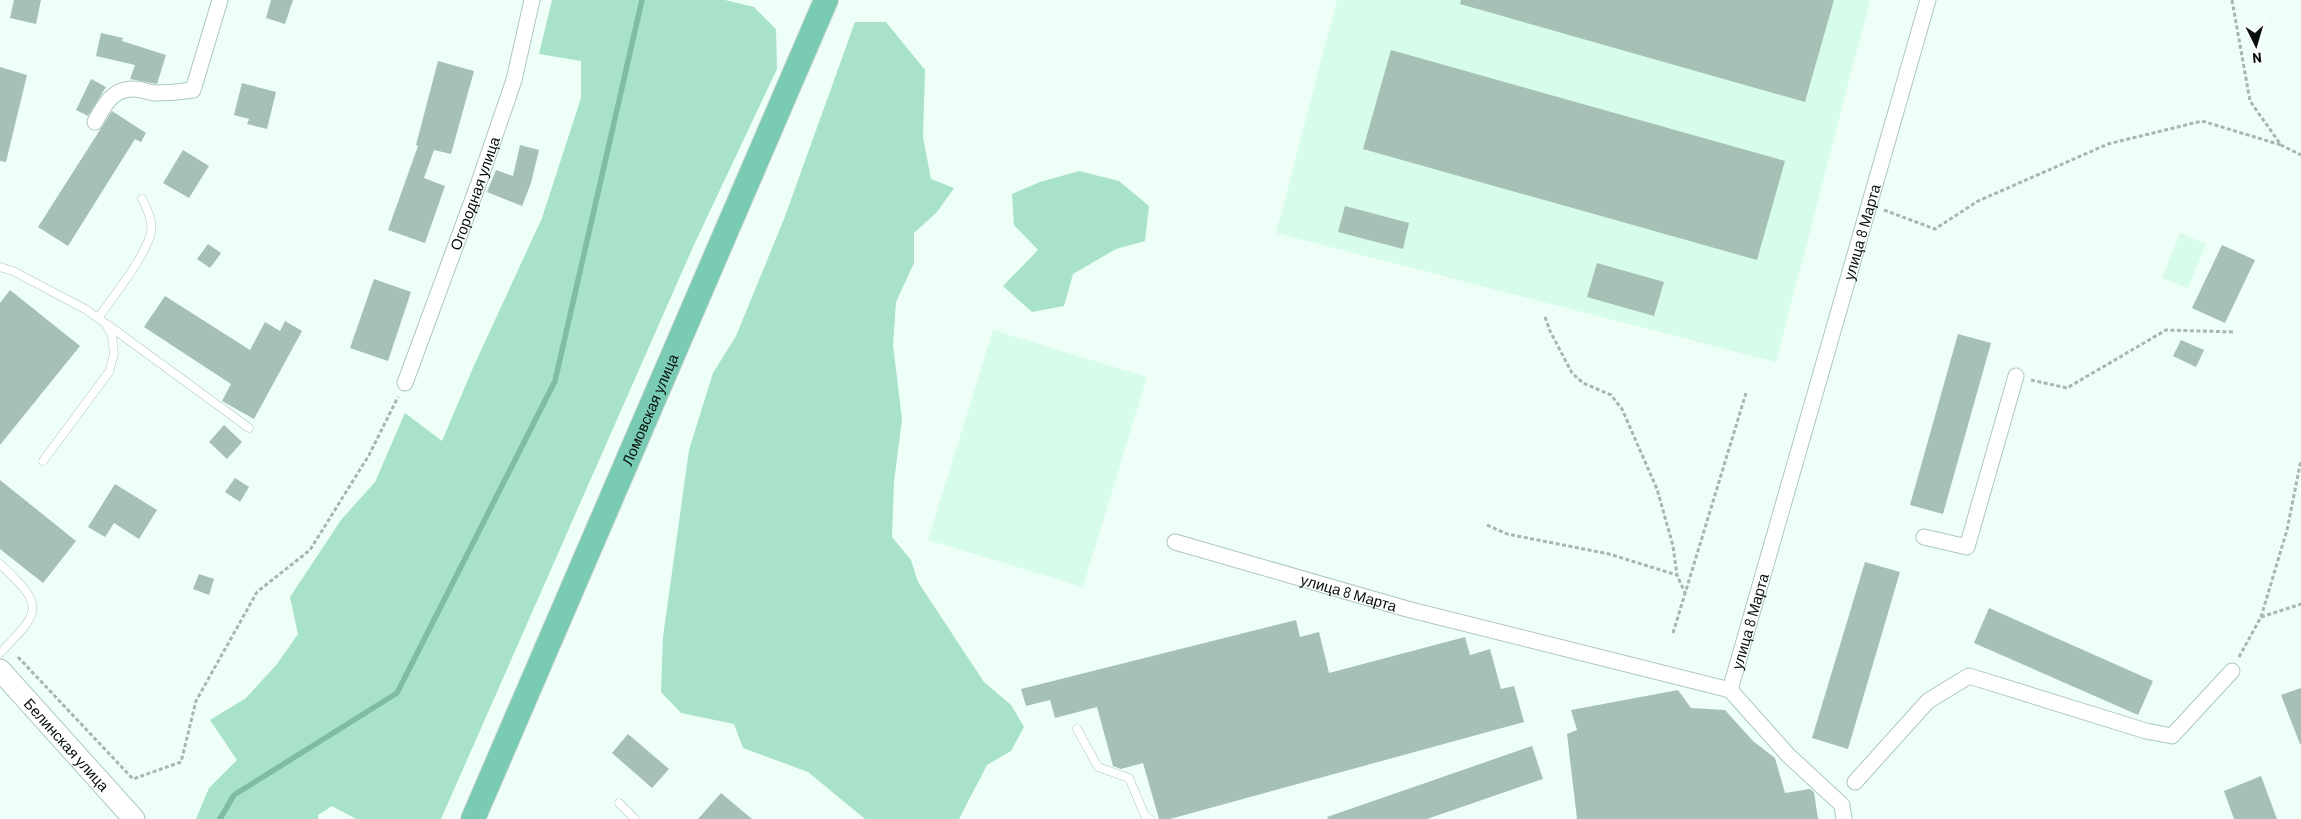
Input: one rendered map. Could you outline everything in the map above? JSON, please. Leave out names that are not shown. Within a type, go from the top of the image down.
[{"type":"main road","name":"Ломовская улица","points":[[473,819],[826,0]]},
{"type":"main road","name":"Белинская улица","points":[[0,670],[134,819]]},
{"type":"street","points":[[95,122],[106,102],[116,93],[125,89],[136,88],[152,92],[193,90],[220,0]]},
{"type":"street","name":"Огородная улица","points":[[405,382],[514,80],[532,0]]},
{"type":"street","name":"улица 8 Марта","points":[[1175,542],[1407,610],[1730,690],[1928,0]]},
{"type":"street","points":[[1924,537],[1967,546],[2016,376]]},
{"type":"street","points":[[1855,782],[1928,701],[1969,676],[2146,731],[2172,736],[2232,671]]},
{"type":"street","points":[[1730,690],[1788,755],[1842,804],[1844,819]]},
{"type":"lane","points":[[102,321],[151,232],[150,214],[142,199]]},
{"type":"lane","points":[[0,267],[85,309],[249,428]]},
{"type":"lane","points":[[44,461],[109,372],[114,354],[112,336],[102,321]]},
{"type":"lane","points":[[0,564],[21,584],[30,596],[33,608],[28,625],[0,653]]},
{"type":"lane","points":[[1077,729],[1098,768],[1130,778],[1145,816],[1150,819]]},
{"type":"lane","points":[[619,803],[635,819]]},
{"type":"path","points":[[2232,0],[2250,101],[2281,145]]},
{"type":"path","points":[[1868,204],[1935,229],[1978,201],[2108,144],[2202,121],[2281,145],[2301,156]]},
{"type":"path","points":[[1545,317],[1550,331],[1572,373],[1583,382],[1611,395],[1622,409],[1657,489],[1673,546],[1676,576],[1685,593]]},
{"type":"path","points":[[2016,376],[2067,388],[2166,330],[2235,332]]},
{"type":"path","points":[[8,646],[133,779],[181,762],[196,702],[257,592],[310,550],[369,455],[405,382]]},
{"type":"path","points":[[1673,633],[1746,393]]},
{"type":"path","points":[[2232,671],[2261,617],[2287,530],[2301,460]]},
{"type":"path","points":[[1488,525],[1508,534],[1608,554],[1676,576]]},
{"type":"path","points":[[2261,617],[2301,604]]},
{"type":"shaded area","points":[[552,0],[725,0],[754,7],[776,29],[777,69],[693,247],[441,819],[356,819],[332,806],[318,815],[318,819],[196,819],[209,788],[237,760],[210,720],[246,698],[277,664],[298,634],[290,597],[341,520],[375,482],[405,413],[442,441],[472,370],[542,218],[581,98],[581,61],[539,54]]},
{"type":"shaded area","points":[[1337,0],[1870,0],[1776,362],[1276,233]]},
{"type":"shaded area","points":[[855,22],[886,22],[925,70],[923,137],[931,179],[954,188],[937,212],[914,233],[914,263],[896,302],[893,345],[902,419],[894,482],[892,537],[911,560],[918,582],[984,682],[1011,705],[1024,727],[1011,751],[987,765],[959,819],[865,819],[808,772],[743,748],[734,724],[681,713],[661,692],[663,637],[689,450],[713,373],[736,336],[784,219]]},
{"type":"shaded area","points":[[1079,171],[1119,181],[1149,206],[1145,241],[1116,249],[1073,274],[1064,306],[1032,312],[1003,286],[1038,250],[1014,225],[1012,194],[1040,182]]},
{"type":"shaded area","points":[[2180,233],[2206,244],[2188,288],[2162,278]]},
{"type":"shaded area","points":[[993,330],[1147,377],[1083,587],[928,540]]},
{"type":"building","points":[[14,0],[41,0],[36,24],[10,18]]},
{"type":"building","points":[[271,0],[293,0],[285,24],[266,18]]},
{"type":"building","points":[[1461,0],[1834,0],[1805,102],[1460,4]]},
{"type":"building","points":[[101,33],[123,38],[122,41],[166,55],[157,84],[130,79],[135,65],[96,56]]},
{"type":"building","points":[[1391,50],[1785,161],[1757,260],[1363,149]]},
{"type":"building","points":[[438,61],[474,71],[451,154],[434,150],[424,178],[445,186],[425,243],[388,230],[418,146],[416,145]]},
{"type":"building","points":[[0,67],[27,75],[6,162],[0,161]]},
{"type":"building","points":[[91,79],[106,87],[88,116],[76,110]]},
{"type":"building","points":[[242,83],[276,92],[267,129],[247,124],[249,119],[234,115]]},
{"type":"building","points":[[112,111],[146,133],[141,142],[135,139],[68,246],[38,227]]},
{"type":"building","points":[[520,145],[539,150],[531,183],[522,206],[487,192],[496,170],[513,176]]},
{"type":"building","points":[[183,150],[209,166],[189,198],[163,183]]},
{"type":"building","points":[[1345,206],[1409,223],[1403,249],[1338,232]]},
{"type":"building","points":[[208,244],[221,253],[210,268],[197,259]]},
{"type":"building","points":[[2222,245],[2255,260],[2225,323],[2192,308]]},
{"type":"building","points":[[1597,263],[1664,282],[1654,316],[1587,297]]},
{"type":"building","points":[[374,279],[411,292],[388,361],[350,348]]},
{"type":"building","points":[[10,290],[80,346],[0,445],[0,303]]},
{"type":"building","points":[[165,296],[250,350],[265,322],[280,331],[285,321],[302,331],[254,419],[222,401],[231,384],[144,327]]},
{"type":"building","points":[[1958,334],[1991,343],[1943,514],[1910,505]]},
{"type":"building","points":[[2181,340],[2204,350],[2196,367],[2173,356]]},
{"type":"building","points":[[224,425],[242,442],[227,459],[209,442]]},
{"type":"building","points":[[235,478],[249,487],[240,502],[225,492]]},
{"type":"building","points":[[0,480],[76,541],[43,583],[0,549]]},
{"type":"building","points":[[115,484],[157,510],[139,539],[114,523],[105,537],[88,527]]},
{"type":"building","points":[[1865,562],[1900,572],[1848,749],[1812,738]]},
{"type":"building","points":[[199,574],[214,579],[209,595],[193,589]]},
{"type":"building","points":[[1989,608],[2153,681],[2138,715],[1974,643]]},
{"type":"building","points":[[1296,620],[1300,637],[1319,632],[1329,673],[1465,637],[1470,655],[1490,649],[1501,689],[1514,686],[1524,722],[1170,819],[1159,819],[1143,763],[1121,769],[1113,766],[1097,707],[1055,718],[1050,700],[1026,706],[1021,689]]},
{"type":"building","points":[[2301,688],[2301,744],[2300,744],[2281,695]]},
{"type":"building","points":[[1678,690],[1691,708],[1725,710],[1753,741],[1775,758],[1785,793],[1810,789],[1814,792],[1818,819],[1577,819],[1567,734],[1577,730],[1571,710]]},
{"type":"building","points":[[628,734],[669,769],[652,788],[612,753]]},
{"type":"building","points":[[1532,746],[1543,779],[1427,819],[1328,819],[1327,817]]},
{"type":"building","points":[[2261,776],[2277,819],[2234,819],[2224,791]]},
{"type":"building","points":[[721,793],[752,819],[698,819]]},
{"type":"waterway","points":[[220,819],[234,795],[397,693],[555,381],[642,0]]}]
